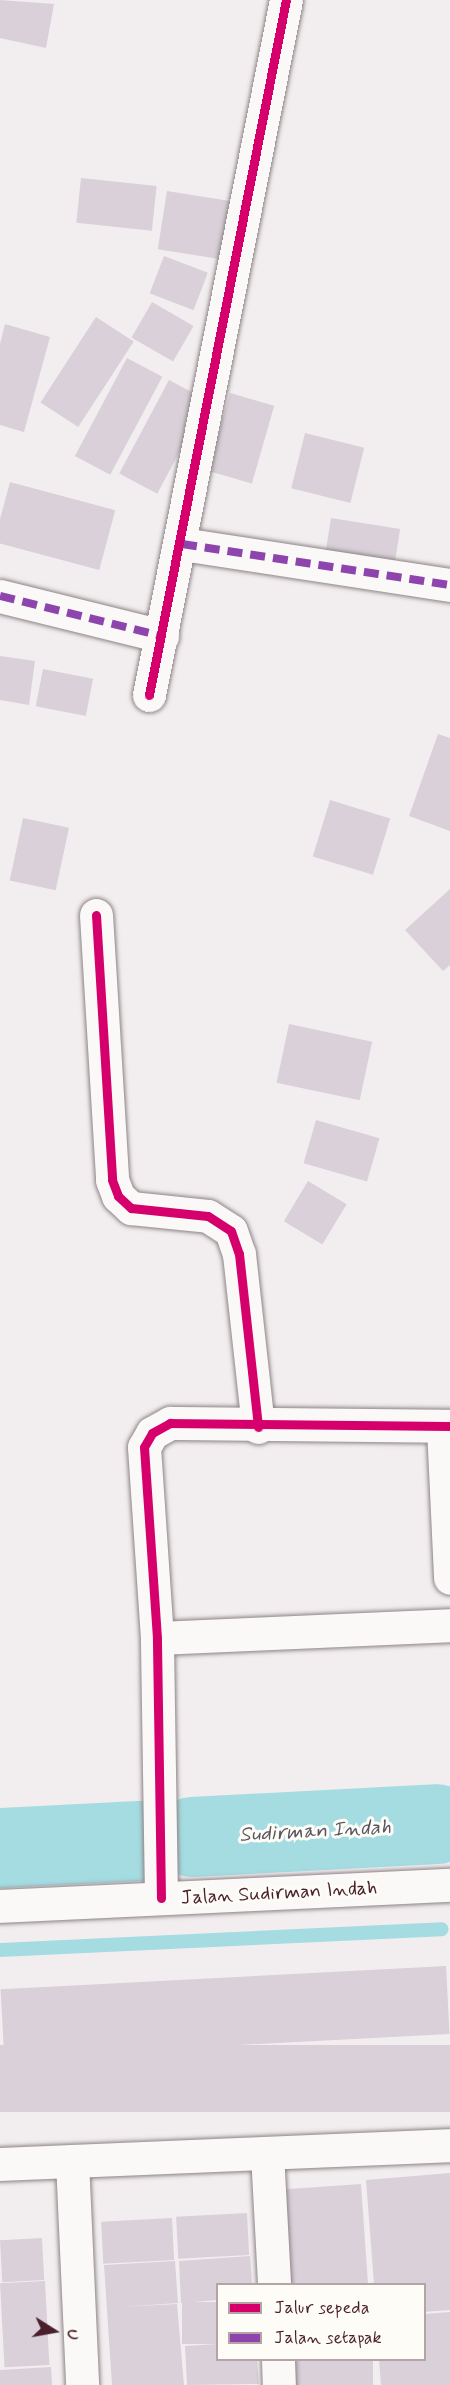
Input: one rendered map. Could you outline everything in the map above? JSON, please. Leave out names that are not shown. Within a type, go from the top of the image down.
[{"type":"street","points":[[149,695],[182,544],[286,0]]},
{"type":"street","points":[[182,544],[450,585]]},
{"type":"street","points":[[0,596],[162,636]]},
{"type":"street","points":[[96,915],[112,1180],[118,1196],[131,1208],[208,1216],[231,1231],[239,1254],[258,1427]]},
{"type":"street","points":[[161,1898],[158,1638],[144,1448],[152,1433],[170,1423],[258,1427],[447,1426],[450,1578]]},
{"type":"street","points":[[158,1638],[450,1625]]},
{"type":"street","name":"Jalan Sudirman Indah","points":[[0,1906],[450,1885]]},
{"type":"street","points":[[0,2164],[450,2145]]},
{"type":"street","points":[[267,2153],[274,2283]]},
{"type":"street","points":[[72,2161],[82,2385]]},
{"type":"street","points":[[278,2361],[279,2385]]},
{"type":"building","points":[[0,0],[54,4],[46,48],[0,38]]},
{"type":"building","points":[[81,178],[157,186],[152,231],[76,223]]},
{"type":"building","points":[[167,191],[233,201],[224,260],[158,249]]},
{"type":"building","points":[[164,256],[208,273],[194,310],[150,293]]},
{"type":"building","points":[[152,302],[194,326],[173,362],[132,338]]},
{"type":"building","points":[[96,317],[134,342],[78,427],[40,403]]},
{"type":"building","points":[[5,324],[50,337],[24,432],[0,425],[0,344]]},
{"type":"building","points":[[127,358],[162,377],[110,475],[75,456]]},
{"type":"building","points":[[169,380],[207,400],[157,494],[119,474]]},
{"type":"building","points":[[230,393],[274,406],[252,484],[208,471]]},
{"type":"building","points":[[305,433],[364,448],[350,503],[291,488]]},
{"type":"building","points":[[10,482],[115,510],[99,570],[0,544],[0,519]]},
{"type":"building","points":[[331,518],[400,529],[394,566],[325,556]]},
{"type":"building","points":[[0,656],[35,661],[29,705],[0,700]]},
{"type":"building","points":[[43,669],[93,679],[86,716],[36,706]]},
{"type":"building","points":[[438,734],[450,738],[450,831],[409,816]]},
{"type":"building","points":[[330,800],[390,818],[373,875],[313,856]]},
{"type":"building","points":[[23,818],[69,828],[56,890],[10,881]]},
{"type":"building","points":[[450,889],[450,965],[443,971],[405,930]]},
{"type":"building","points":[[289,1024],[372,1042],[360,1100],[277,1083]]},
{"type":"building","points":[[316,1120],[379,1138],[367,1181],[304,1163]]},
{"type":"building","points":[[308,1181],[347,1204],[322,1244],[284,1221]]},
{"type":"building","points":[[446,1966],[450,2034],[4,2057],[1,1989]]},
{"type":"building","points":[[0,2045],[450,2045],[450,2112],[0,2112]]},
{"type":"building","points":[[450,2173],[450,2310],[426,2312],[426,2283],[374,2283],[366,2180]]},
{"type":"building","points":[[361,2184],[368,2283],[281,2283],[274,2190]]},
{"type":"building","points":[[247,2213],[249,2255],[178,2259],[176,2217]]},
{"type":"building","points":[[172,2218],[174,2260],[103,2264],[101,2222]]},
{"type":"building","points":[[42,2238],[44,2280],[2,2282],[0,2240]]},
{"type":"building","points":[[250,2256],[252,2283],[216,2283],[216,2300],[181,2303],[179,2261]]},
{"type":"building","points":[[175,2261],[178,2303],[120,2307],[177,2304],[184,2385],[112,2385],[104,2265]]},
{"type":"building","points":[[45,2281],[49,2365],[4,2367],[0,2283]]},
{"type":"building","points":[[182,2302],[216,2302],[216,2344],[182,2344]]},
{"type":"building","points":[[450,2312],[450,2385],[381,2385],[379,2361],[426,2361],[426,2314]]},
{"type":"building","points":[[216,2344],[216,2361],[257,2361],[259,2384],[187,2385],[185,2346]]},
{"type":"building","points":[[286,2361],[373,2361],[373,2385],[286,2385]]},
{"type":"building","points":[[51,2367],[52,2385],[0,2385],[0,2370]]},
{"type":"waterway","name":"Sudirman Indah","points":[[192,1837],[437,1824]]},
{"type":"waterway","name":"Sudirman Indah","points":[[0,1848],[139,1841]]},
{"type":"waterway","points":[[0,1950],[442,1929]]},
{"type":"marked path","points":[[182,544],[450,585]]},
{"type":"marked path","points":[[0,596],[162,636]]},
{"type":"cycle path","points":[[149,695],[286,0]]},
{"type":"cycle path","points":[[96,915],[112,1180],[118,1196],[131,1208],[208,1216],[231,1231],[239,1254],[258,1427]]},
{"type":"cycle path","points":[[161,1898],[157,1638],[144,1447],[152,1433],[170,1423],[450,1426]]}]
